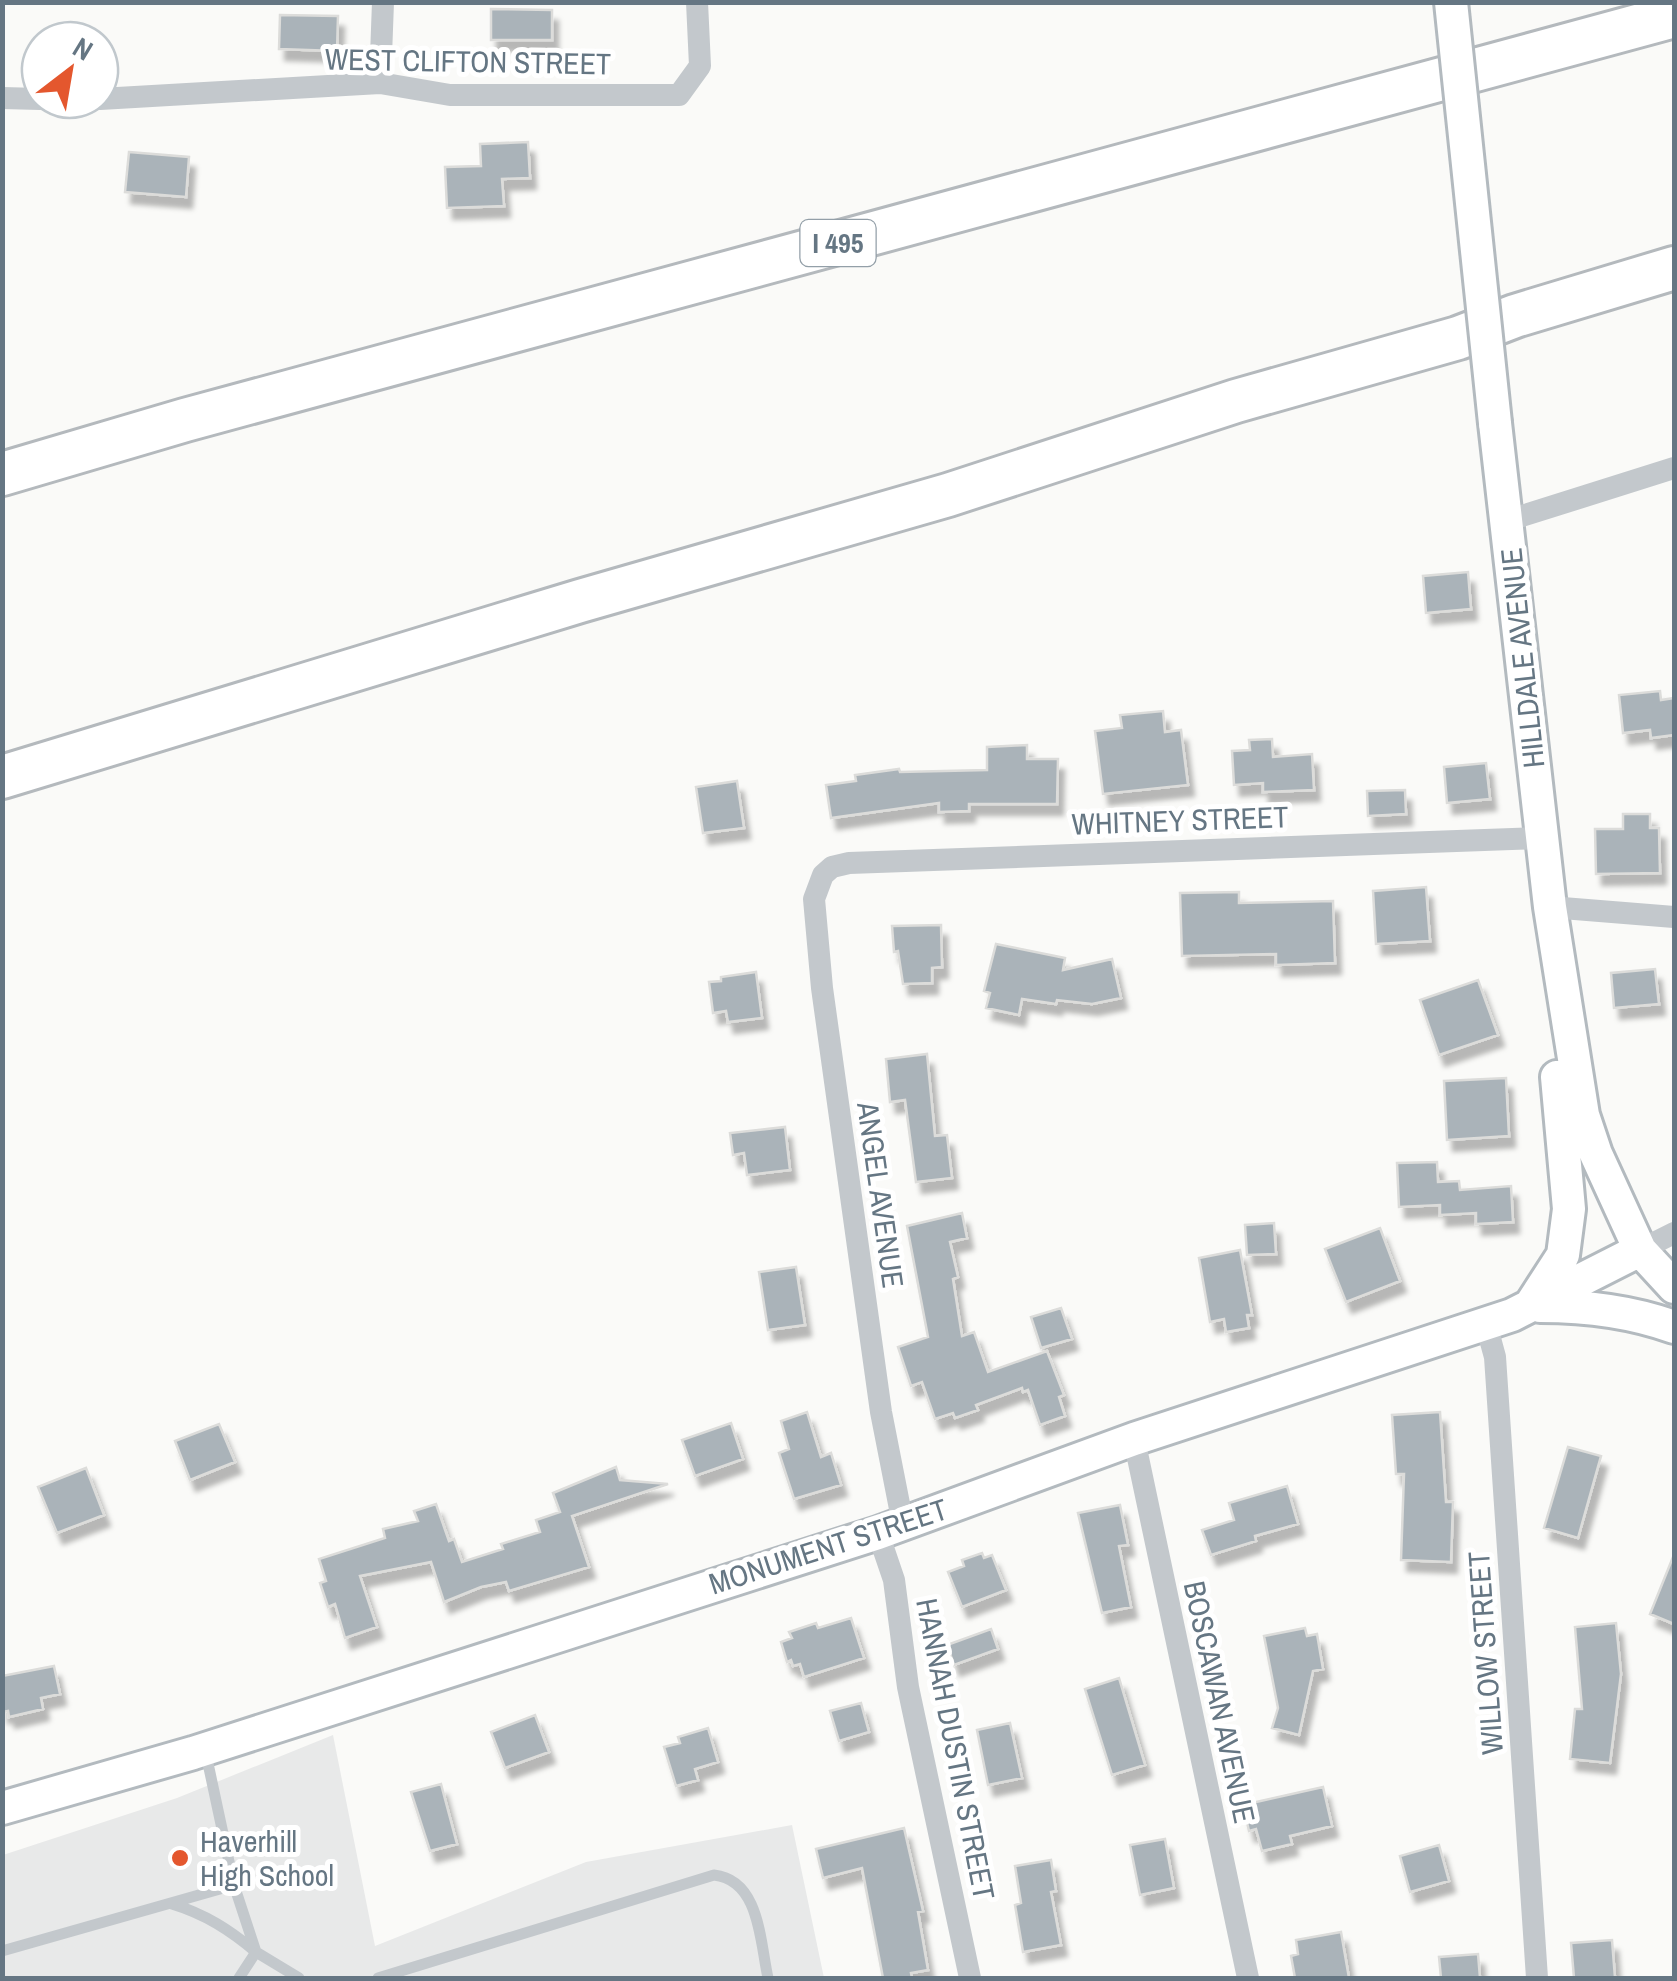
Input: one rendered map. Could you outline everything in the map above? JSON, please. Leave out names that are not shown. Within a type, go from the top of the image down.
[{"type":"highway","name":"I 495","points":[[2,474],[185,420],[1674,16]]},
{"type":"highway","points":[[2,778],[948,495],[1674,268]]},
{"type":"main road","name":"HILLDALE AVENUE","points":[[1451,2],[1550,906],[1582,1115],[1640,1250],[1674,1287]]},
{"type":"main road","points":[[1530,1306],[1564,1255],[1569,1209],[1556,1062],[1566,1019]]},
{"type":"main road","name":"MONUMENT STREET","points":[[2,1808],[205,1750],[891,1528],[1134,1439],[1486,1324],[1640,1250]]},
{"type":"main road","points":[[1530,1306],[1590,1306],[1674,1327]]},
{"type":"street","points":[[380,83],[382,2]]},
{"type":"street","name":"WEST CLIFTON STREET","points":[[120,98],[380,83],[450,95],[679,95],[700,66],[697,2]]},
{"type":"street","points":[[1506,521],[1674,468]]},
{"type":"street","name":"WHITNEY STREET","points":[[823,875],[832,867],[849,863],[1542,838]]},
{"type":"street","name":"ANGEL AVENUE","points":[[823,875],[814,899],[822,988],[881,1412],[891,1528]]},
{"type":"street","points":[[1550,906],[1674,917]]},
{"type":"street","points":[[1640,1250],[1674,1232]]},
{"type":"street","name":"WILLOW STREET","points":[[1486,1324],[1495,1358],[1537,1978]]},
{"type":"street","name":"BOSCAWAN AVENUE","points":[[1134,1439],[1248,1978]]},
{"type":"street","name":"HANNAH DUSTIN STREET","points":[[891,1528],[908,1687],[970,1978]]},
{"type":"lane","points":[[205,1750],[234,1885],[256,1952]]},
{"type":"lane","points":[[382,1978],[714,1875],[734,1880],[751,1900],[768,1978]]},
{"type":"lane","points":[[2,1952],[234,1885]]},
{"type":"lane","points":[[172,1904],[199,1912],[299,1978]]},
{"type":"lane","points":[[238,1978],[256,1952]]},
{"type":"shaded area","name":"Haverhill High School","points":[[333,1735],[375,1946],[586,1862],[792,1825],[824,1978],[3,1978],[3,1855],[177,1798]]},
{"type":"building","points":[[491,9],[552,10],[552,40],[491,40]]},
{"type":"building","points":[[280,15],[338,16],[337,51],[279,49]]},
{"type":"building","points":[[528,142],[530,178],[502,179],[504,206],[447,208],[445,167],[481,166],[480,144]]},
{"type":"building","points":[[129,152],[189,157],[186,197],[125,192]]},
{"type":"building","points":[[1468,572],[1471,609],[1426,613],[1423,576]]},
{"type":"building","points":[[1660,691],[1661,700],[1674,698],[1674,735],[1651,738],[1650,730],[1623,733],[1619,695]]},
{"type":"building","points":[[1163,711],[1165,732],[1181,730],[1188,785],[1103,794],[1095,731],[1122,728],[1120,715]]},
{"type":"building","points":[[1272,739],[1273,757],[1312,754],[1314,790],[1263,792],[1263,783],[1234,785],[1232,751],[1250,750],[1249,740]]},
{"type":"building","points":[[1027,745],[1027,759],[1058,759],[1057,804],[969,804],[969,811],[939,812],[939,803],[831,818],[826,785],[856,781],[855,775],[899,769],[987,770],[987,747]]},
{"type":"building","points":[[1486,763],[1490,799],[1447,803],[1444,767]]},
{"type":"building","points":[[737,781],[744,828],[703,833],[696,787]]},
{"type":"building","points":[[1405,790],[1406,814],[1368,816],[1367,791]]},
{"type":"building","points":[[1623,814],[1650,814],[1650,828],[1659,828],[1660,873],[1596,874],[1595,829],[1623,829]]},
{"type":"building","points":[[1426,887],[1430,941],[1376,944],[1373,891]]},
{"type":"building","points":[[1239,892],[1239,903],[1333,901],[1335,963],[1276,965],[1276,954],[1182,956],[1180,893]]},
{"type":"building","points":[[941,925],[942,967],[932,968],[932,983],[903,984],[892,926]]},
{"type":"building","points":[[996,944],[1065,958],[1063,970],[1112,959],[1121,998],[1092,1004],[1022,999],[1019,1015],[986,1008],[990,993],[984,991]]},
{"type":"building","points":[[1655,969],[1659,1004],[1614,1008],[1611,973]]},
{"type":"building","points":[[756,972],[762,1018],[728,1022],[726,1011],[713,1013],[709,982]]},
{"type":"building","points":[[1478,980],[1498,1035],[1439,1055],[1420,1000]]},
{"type":"building","points":[[927,1054],[935,1136],[947,1135],[952,1178],[916,1182],[905,1100],[890,1102],[886,1059]]},
{"type":"building","points":[[1506,1078],[1509,1136],[1447,1140],[1444,1081]]},
{"type":"building","points":[[785,1127],[790,1170],[747,1175],[744,1153],[733,1155],[730,1133]]},
{"type":"building","points":[[1437,1162],[1438,1182],[1459,1181],[1460,1190],[1511,1186],[1513,1222],[1476,1224],[1476,1213],[1440,1215],[1440,1205],[1399,1207],[1397,1163]]},
{"type":"building","points":[[962,1213],[967,1238],[950,1242],[958,1277],[953,1279],[962,1336],[974,1332],[988,1372],[1047,1351],[1064,1395],[1059,1397],[1065,1416],[1040,1425],[1028,1390],[1023,1392],[1022,1388],[976,1405],[978,1410],[955,1418],[953,1413],[935,1419],[922,1382],[911,1386],[898,1347],[928,1337],[907,1226]]},
{"type":"building","points":[[1274,1223],[1276,1254],[1247,1255],[1245,1225]]},
{"type":"building","points":[[1380,1228],[1400,1281],[1346,1302],[1325,1249]]},
{"type":"building","points":[[1240,1250],[1252,1315],[1247,1315],[1249,1328],[1226,1332],[1224,1319],[1210,1322],[1199,1258]]},
{"type":"building","points":[[796,1267],[805,1325],[768,1330],[759,1272]]},
{"type":"building","points":[[1061,1308],[1072,1339],[1041,1348],[1031,1317]]},
{"type":"building","points":[[807,1412],[821,1457],[831,1453],[841,1485],[794,1499],[779,1453],[789,1449],[781,1421]]},
{"type":"building","points":[[1440,1412],[1446,1502],[1453,1502],[1451,1562],[1401,1560],[1404,1474],[1396,1474],[1392,1415]]},
{"type":"building","points":[[731,1423],[743,1459],[695,1476],[682,1440]]},
{"type":"building","points":[[219,1424],[235,1462],[190,1480],[175,1441]]},
{"type":"building","points":[[1568,1447],[1601,1456],[1578,1538],[1544,1528]]},
{"type":"building","points":[[616,1467],[620,1480],[668,1484],[572,1516],[589,1567],[509,1591],[506,1582],[481,1587],[444,1602],[431,1562],[360,1576],[377,1627],[345,1638],[335,1604],[328,1607],[320,1583],[326,1581],[319,1559],[385,1538],[383,1529],[418,1521],[414,1511],[436,1504],[449,1541],[454,1539],[462,1562],[540,1532],[536,1520],[560,1512],[553,1493]]},
{"type":"building","points":[[86,1468],[104,1515],[57,1533],[38,1487]]},
{"type":"building","points":[[1287,1486],[1298,1524],[1255,1536],[1256,1541],[1211,1555],[1202,1530],[1234,1520],[1229,1503]]},
{"type":"building","points":[[1120,1505],[1128,1545],[1119,1546],[1131,1607],[1102,1613],[1078,1513]]},
{"type":"building","points":[[982,1553],[984,1558],[992,1555],[1006,1590],[962,1607],[948,1572],[964,1566],[962,1560]]},
{"type":"building","points":[[1674,1557],[1674,1624],[1650,1614]]},
{"type":"building","points":[[851,1618],[864,1658],[804,1677],[800,1664],[793,1666],[791,1660],[787,1662],[781,1642],[792,1638],[789,1632]]},
{"type":"building","points":[[1616,1623],[1621,1674],[1610,1763],[1570,1759],[1575,1709],[1582,1709],[1575,1627]]},
{"type":"building","points":[[1305,1628],[1307,1636],[1317,1634],[1323,1669],[1313,1671],[1299,1735],[1272,1728],[1278,1708],[1264,1636]]},
{"type":"building","points":[[991,1629],[998,1649],[954,1665],[947,1645]]},
{"type":"building","points":[[54,1666],[60,1694],[41,1698],[43,1709],[9,1717],[8,1711],[2,1712],[2,1676]]},
{"type":"building","points":[[1119,1678],[1145,1765],[1112,1775],[1085,1689]]},
{"type":"building","points":[[861,1703],[869,1732],[839,1741],[830,1711]]},
{"type":"building","points":[[535,1715],[549,1752],[505,1768],[491,1732]]},
{"type":"building","points":[[1010,1723],[1022,1778],[988,1785],[977,1730]]},
{"type":"building","points":[[708,1728],[718,1762],[695,1769],[698,1780],[676,1786],[664,1747],[680,1743],[678,1737]]},
{"type":"building","points":[[441,1784],[457,1844],[430,1851],[411,1792]]},
{"type":"building","points":[[1323,1787],[1332,1826],[1290,1836],[1292,1844],[1262,1851],[1256,1829],[1249,1831],[1243,1805]]},
{"type":"building","points":[[904,1828],[923,1911],[918,1912],[928,1970],[911,1973],[912,1978],[883,1978],[862,1868],[823,1878],[816,1849]]},
{"type":"building","points":[[1165,1839],[1174,1888],[1140,1895],[1130,1845]]},
{"type":"building","points":[[1439,1845],[1449,1881],[1410,1892],[1400,1856]]},
{"type":"building","points":[[1051,1860],[1056,1891],[1051,1892],[1061,1945],[1023,1952],[1015,1905],[1021,1903],[1015,1866]]},
{"type":"building","points":[[1341,1932],[1349,1978],[1295,1978],[1291,1956],[1298,1954],[1296,1940]]},
{"type":"building","points":[[1612,1940],[1615,1978],[1574,1978],[1571,1943]]},
{"type":"building","points":[[1478,1954],[1480,1978],[1441,1978],[1439,1957]]},
{"type":"place","name":"Haverhill High School","points":[[180,1858]]}]
